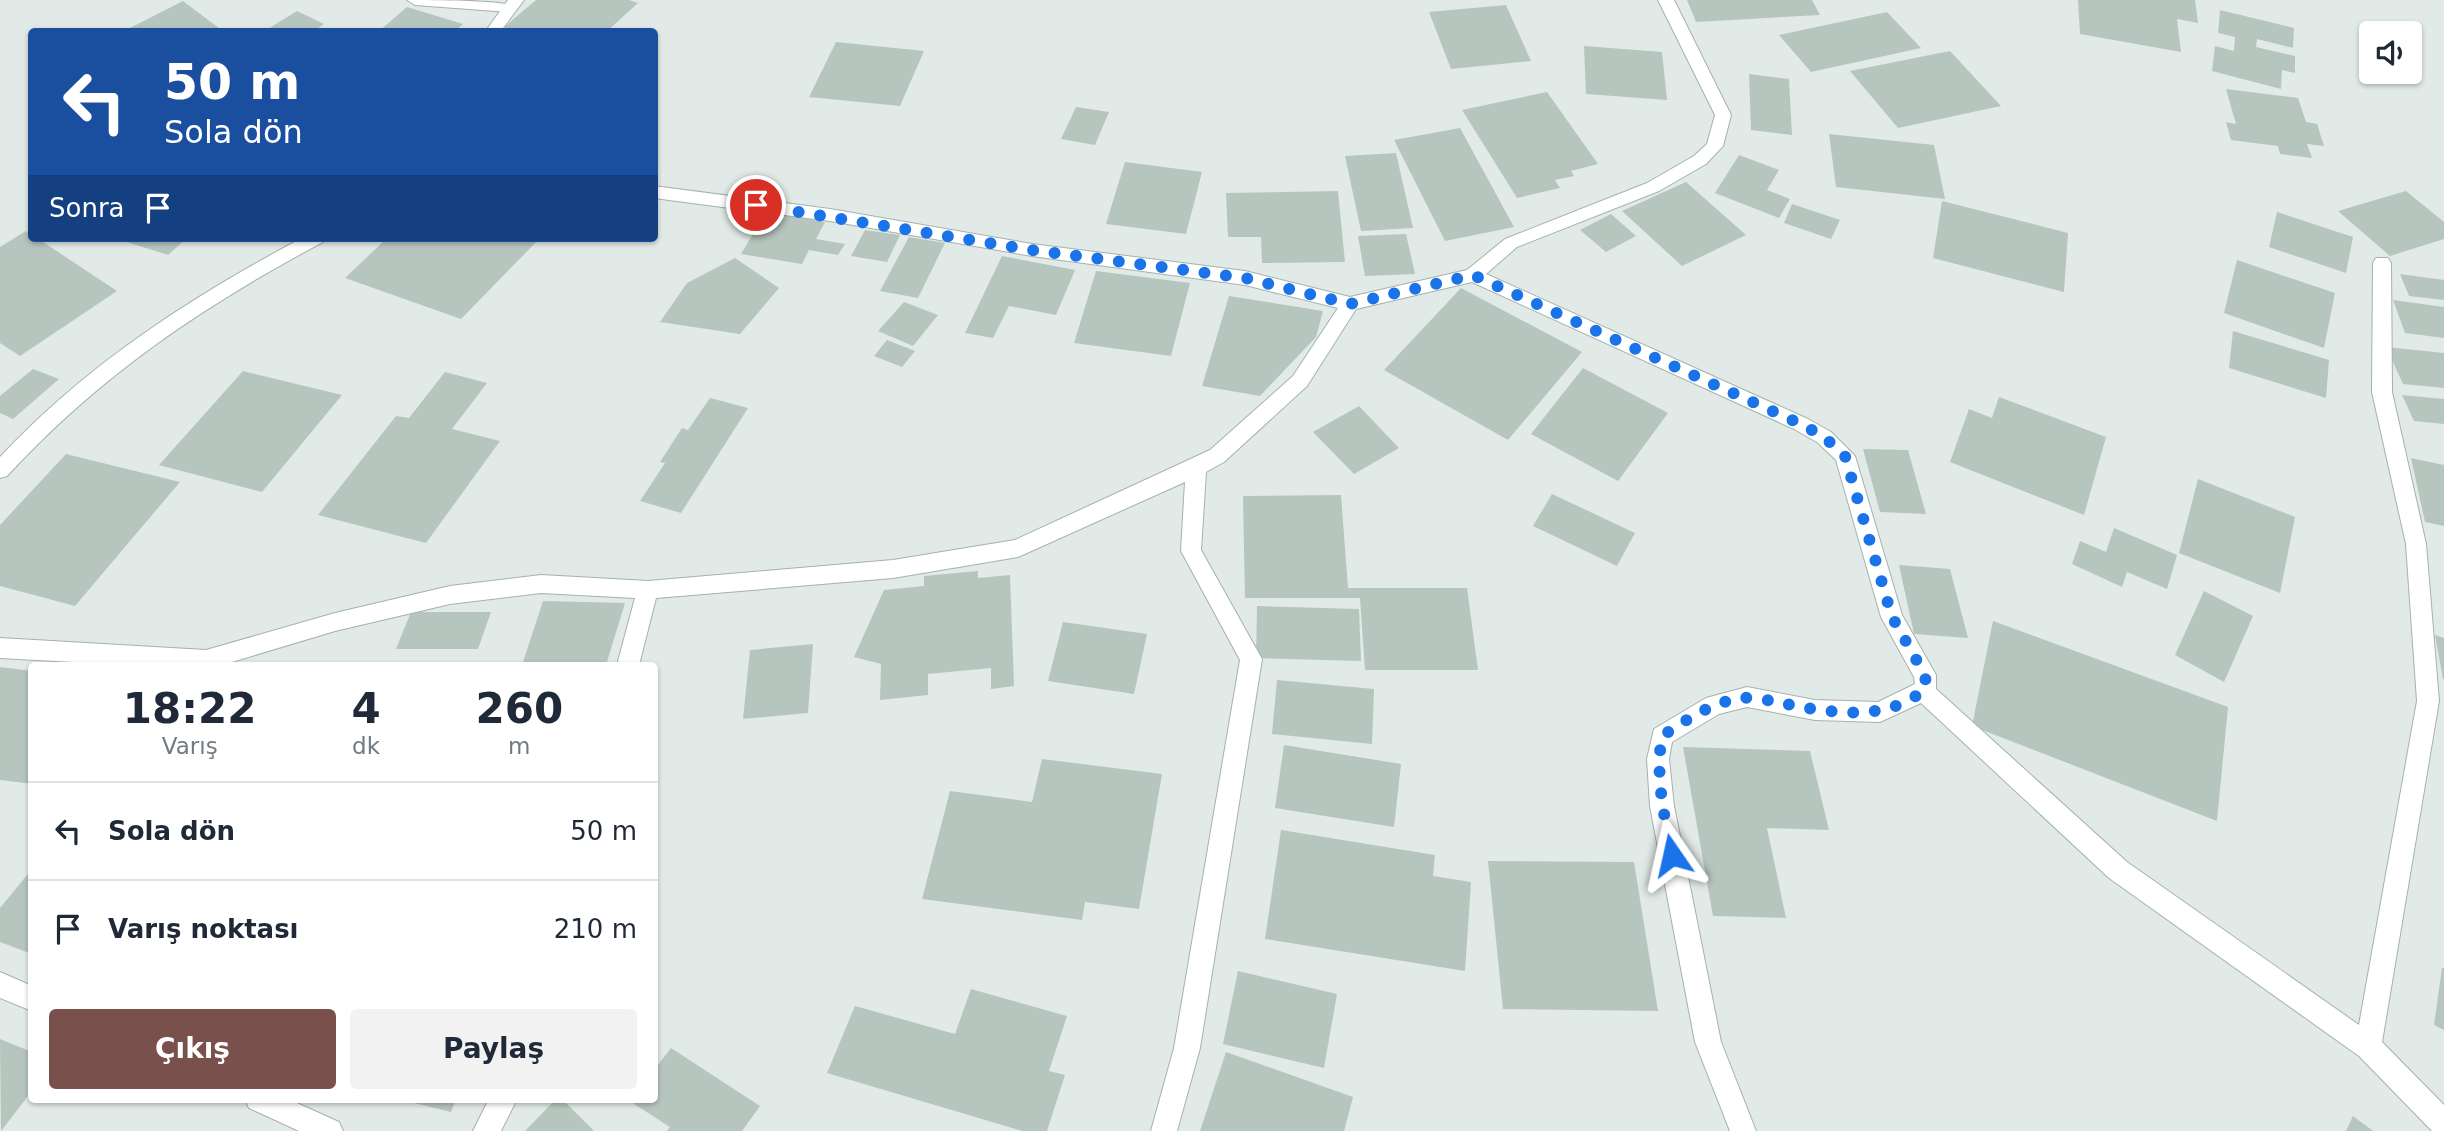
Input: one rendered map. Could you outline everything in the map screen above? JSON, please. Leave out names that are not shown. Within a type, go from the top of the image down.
[{"type":"street","points":[[415,0],[513,3]]},
{"type":"street","points":[[658,192],[830,215],[1032,250],[1245,278],[1350,304],[1473,275],[1511,243],[1653,187],[1700,160],[1716,146],[1723,115],[1666,0]]},
{"type":"street","points":[[495,28],[513,3]]},
{"type":"street","points":[[0,470],[60,410],[121,357],[191,307],[310,242]]},
{"type":"street","points":[[2368,1046],[2428,701],[2416,544],[2382,392],[2382,263]]},
{"type":"street","points":[[1473,275],[1801,424],[1824,437],[1845,456],[1892,617],[1925,675],[1927,685],[1923,691],[1880,712],[1815,710],[1747,697],[1714,705],[1662,736],[1658,759],[1662,806],[1708,1042],[1743,1131]]},
{"type":"street","points":[[0,648],[206,660],[335,622],[450,595],[541,584],[648,590],[893,569],[1018,548],[1217,456],[1300,381],[1350,304]]},
{"type":"street","points":[[1164,1131],[1187,1048],[1251,659],[1191,551],[1196,468]]},
{"type":"street","points":[[629,662],[648,590]]},
{"type":"street","points":[[1923,691],[2118,870],[2368,1046],[2444,1124]]},
{"type":"street","points":[[0,985],[28,997]]},
{"type":"street","points":[[267,1103],[330,1131]]},
{"type":"street","points":[[486,1131],[502,1103]]},
{"type":"building","points":[[536,0],[629,0],[638,3],[610,28],[504,27]]},
{"type":"building","points":[[1687,0],[1812,0],[1820,15],[1696,22]]},
{"type":"building","points":[[2078,0],[2195,0],[2198,23],[2177,19],[2181,52],[2080,34]]},
{"type":"building","points":[[183,1],[219,28],[130,28]]},
{"type":"building","points":[[1506,5],[1531,61],[1451,69],[1429,12]]},
{"type":"building","points":[[407,7],[463,24],[458,28],[383,28]]},
{"type":"building","points":[[2220,10],[2294,28],[2293,48],[2257,39],[2256,47],[2295,56],[2295,73],[2282,70],[2281,89],[2212,71],[2215,46],[2234,51],[2235,37],[2218,33]]},
{"type":"building","points":[[297,11],[324,24],[318,28],[269,28]]},
{"type":"building","points":[[1887,12],[1921,48],[1811,72],[1779,35]]},
{"type":"building","points":[[836,42],[924,51],[900,106],[809,97]]},
{"type":"building","points":[[1584,46],[1662,52],[1667,100],[1586,94]]},
{"type":"building","points":[[1950,51],[2001,106],[1898,128],[1850,71]]},
{"type":"building","points":[[1749,74],[1789,79],[1792,135],[1751,130]]},
{"type":"building","points":[[2226,89],[2298,98],[2306,122],[2317,124],[2324,146],[2307,144],[2312,158],[2280,154],[2278,146],[2231,140],[2226,122],[2236,124]]},
{"type":"building","points":[[1547,92],[1598,164],[1571,171],[1574,176],[1555,180],[1560,188],[1517,198],[1462,110]]},
{"type":"building","points":[[1076,107],[1109,112],[1095,145],[1061,139]]},
{"type":"building","points":[[1460,128],[1514,227],[1445,241],[1394,140]]},
{"type":"building","points":[[1829,134],[1934,145],[1945,199],[1836,187]]},
{"type":"building","points":[[1396,153],[1413,228],[1361,231],[1345,156]]},
{"type":"building","points":[[1739,155],[1779,170],[1767,190],[1790,199],[1779,218],[1715,193]]},
{"type":"building","points":[[1125,162],[1202,172],[1186,234],[1106,224]]},
{"type":"building","points":[[1686,182],[1746,235],[1682,266],[1622,211]]},
{"type":"building","points":[[1338,191],[1345,262],[1262,263],[1261,237],[1228,237],[1226,193]]},
{"type":"building","points":[[2406,191],[2444,222],[2444,239],[2390,256],[2338,211]]},
{"type":"building","points":[[1942,201],[2068,233],[2064,292],[1933,258]]},
{"type":"building","points":[[1792,204],[1840,220],[1831,239],[1784,223]]},
{"type":"building","points":[[766,212],[825,222],[816,239],[845,244],[838,255],[809,250],[802,264],[741,254]]},
{"type":"building","points":[[2277,212],[2353,237],[2346,273],[2269,247]]},
{"type":"building","points":[[1611,214],[1636,236],[1606,252],[1580,230]]},
{"type":"building","points":[[865,230],[900,235],[887,262],[851,256]]},
{"type":"building","points":[[26,231],[28,242],[43,242],[117,291],[20,356],[0,343],[0,247]]},
{"type":"building","points":[[1406,234],[1415,274],[1365,276],[1358,236]]},
{"type":"building","points":[[909,237],[945,243],[918,298],[880,291]]},
{"type":"building","points":[[127,242],[183,242],[168,255]]},
{"type":"building","points":[[383,242],[536,242],[461,319],[345,278]]},
{"type":"building","points":[[1002,256],[1075,270],[1056,315],[1009,306],[993,338],[965,333]]},
{"type":"building","points":[[735,258],[779,288],[740,334],[660,322],[687,283]]},
{"type":"building","points":[[2237,260],[2335,293],[2324,348],[2224,313]]},
{"type":"building","points":[[1096,271],[1190,283],[1171,356],[1074,343]]},
{"type":"building","points":[[2400,274],[2444,280],[2444,300],[2409,296]]},
{"type":"building","points":[[1461,288],[1582,352],[1508,440],[1384,370]]},
{"type":"building","points":[[1229,296],[1323,311],[1316,337],[1260,396],[1202,386]]},
{"type":"building","points":[[2393,300],[2444,307],[2444,338],[2405,333]]},
{"type":"building","points":[[904,302],[938,315],[913,346],[878,331]]},
{"type":"building","points":[[2233,331],[2329,360],[2326,398],[2229,368]]},
{"type":"building","points":[[887,340],[915,351],[902,367],[874,356]]},
{"type":"building","points":[[2386,347],[2444,353],[2444,388],[2403,384]]},
{"type":"building","points":[[1583,368],[1668,413],[1618,481],[1531,434]]},
{"type":"building","points":[[33,369],[59,379],[13,419],[0,413],[0,396]]},
{"type":"building","points":[[243,371],[342,395],[262,492],[159,465]]},
{"type":"building","points":[[445,372],[487,383],[452,429],[500,441],[426,543],[318,515],[396,416],[409,418]]},
{"type":"building","points":[[2402,395],[2444,399],[2444,424],[2414,421]]},
{"type":"building","points":[[1999,397],[2106,437],[2084,515],[1950,462],[1969,409],[1992,418]]},
{"type":"building","points":[[710,398],[748,408],[681,513],[640,501],[665,463],[660,462],[682,428],[688,430]]},
{"type":"building","points":[[1359,406],[1399,448],[1354,474],[1313,432]]},
{"type":"building","points":[[1863,449],[1908,450],[1926,514],[1880,512]]},
{"type":"building","points":[[66,454],[180,482],[75,606],[0,586],[0,525]]},
{"type":"building","points":[[2411,458],[2444,465],[2444,526],[2425,522]]},
{"type":"building","points":[[2198,479],[2295,517],[2280,593],[2179,553]]},
{"type":"building","points":[[1552,494],[1635,533],[1617,566],[1533,526]]},
{"type":"building","points":[[1341,495],[1348,588],[1467,588],[1478,670],[1365,670],[1360,598],[1245,598],[1243,496]]},
{"type":"building","points":[[2114,528],[2177,555],[2167,589],[2127,572],[2122,587],[2072,564],[2080,541],[2106,552]]},
{"type":"building","points":[[1899,565],[1950,569],[1968,638],[1914,634]]},
{"type":"building","points":[[978,571],[978,578],[1010,575],[1014,686],[991,689],[991,668],[928,674],[928,695],[880,700],[881,664],[854,657],[884,590],[924,586],[924,576]]},
{"type":"building","points":[[2204,591],[2253,616],[2224,682],[2175,655]]},
{"type":"building","points":[[543,601],[625,603],[607,662],[523,662]]},
{"type":"building","points":[[1257,606],[1359,609],[1361,661],[1256,658]]},
{"type":"building","points":[[411,612],[491,612],[478,649],[396,649]]},
{"type":"building","points":[[1993,621],[2228,707],[2217,821],[1972,726]]},
{"type":"building","points":[[1063,622],[1147,634],[1134,694],[1048,681]]},
{"type":"building","points":[[2435,635],[2444,638],[2444,679],[2443,679]]},
{"type":"building","points":[[813,644],[808,713],[743,719],[750,650]]},
{"type":"building","points":[[0,667],[28,670],[28,784],[0,780]]},
{"type":"building","points":[[1277,680],[1374,689],[1372,744],[1272,734]]},
{"type":"building","points":[[1284,745],[1401,764],[1394,827],[1275,808]]},
{"type":"building","points":[[1683,747],[1810,751],[1829,830],[1767,828],[1786,918],[1713,916]]},
{"type":"building","points":[[1042,759],[1162,774],[1139,909],[1085,902],[1082,920],[922,899],[950,791],[1032,802]]},
{"type":"building","points":[[1281,830],[1435,855],[1433,876],[1471,882],[1465,971],[1265,939]]},
{"type":"building","points":[[1488,861],[1634,862],[1658,1011],[1503,1009]]},
{"type":"building","points":[[28,874],[28,952],[0,942],[0,908]]},
{"type":"building","points":[[2444,968],[2444,1030],[2434,1025]]},
{"type":"building","points":[[1238,971],[1337,994],[1324,1068],[1223,1044]]},
{"type":"building","points":[[971,989],[1067,1016],[1049,1071],[1065,1075],[1047,1131],[1022,1131],[827,1073],[855,1006],[955,1034]]},
{"type":"building","points":[[0,1039],[28,1050],[28,1096],[1,1131]]},
{"type":"building","points":[[671,1048],[760,1106],[742,1131],[667,1131],[670,1127],[633,1103],[658,1103],[658,1065]]},
{"type":"building","points":[[1226,1052],[1353,1097],[1344,1131],[1200,1131]]},
{"type":"building","points":[[414,1103],[454,1103],[451,1112]]},
{"type":"building","points":[[552,1103],[566,1103],[594,1131],[525,1131]]},
{"type":"building","points":[[2353,1116],[2373,1131],[2346,1131]]},
{"type":"route","points":[[756,205],[1032,250],[1245,278],[1350,304],[1473,275],[1801,424],[1824,437],[1845,456],[1892,617],[1925,675],[1927,685],[1909,700],[1880,712],[1815,710],[1747,697],[1714,705],[1662,736],[1658,759],[1662,806],[1672,855]]}]
